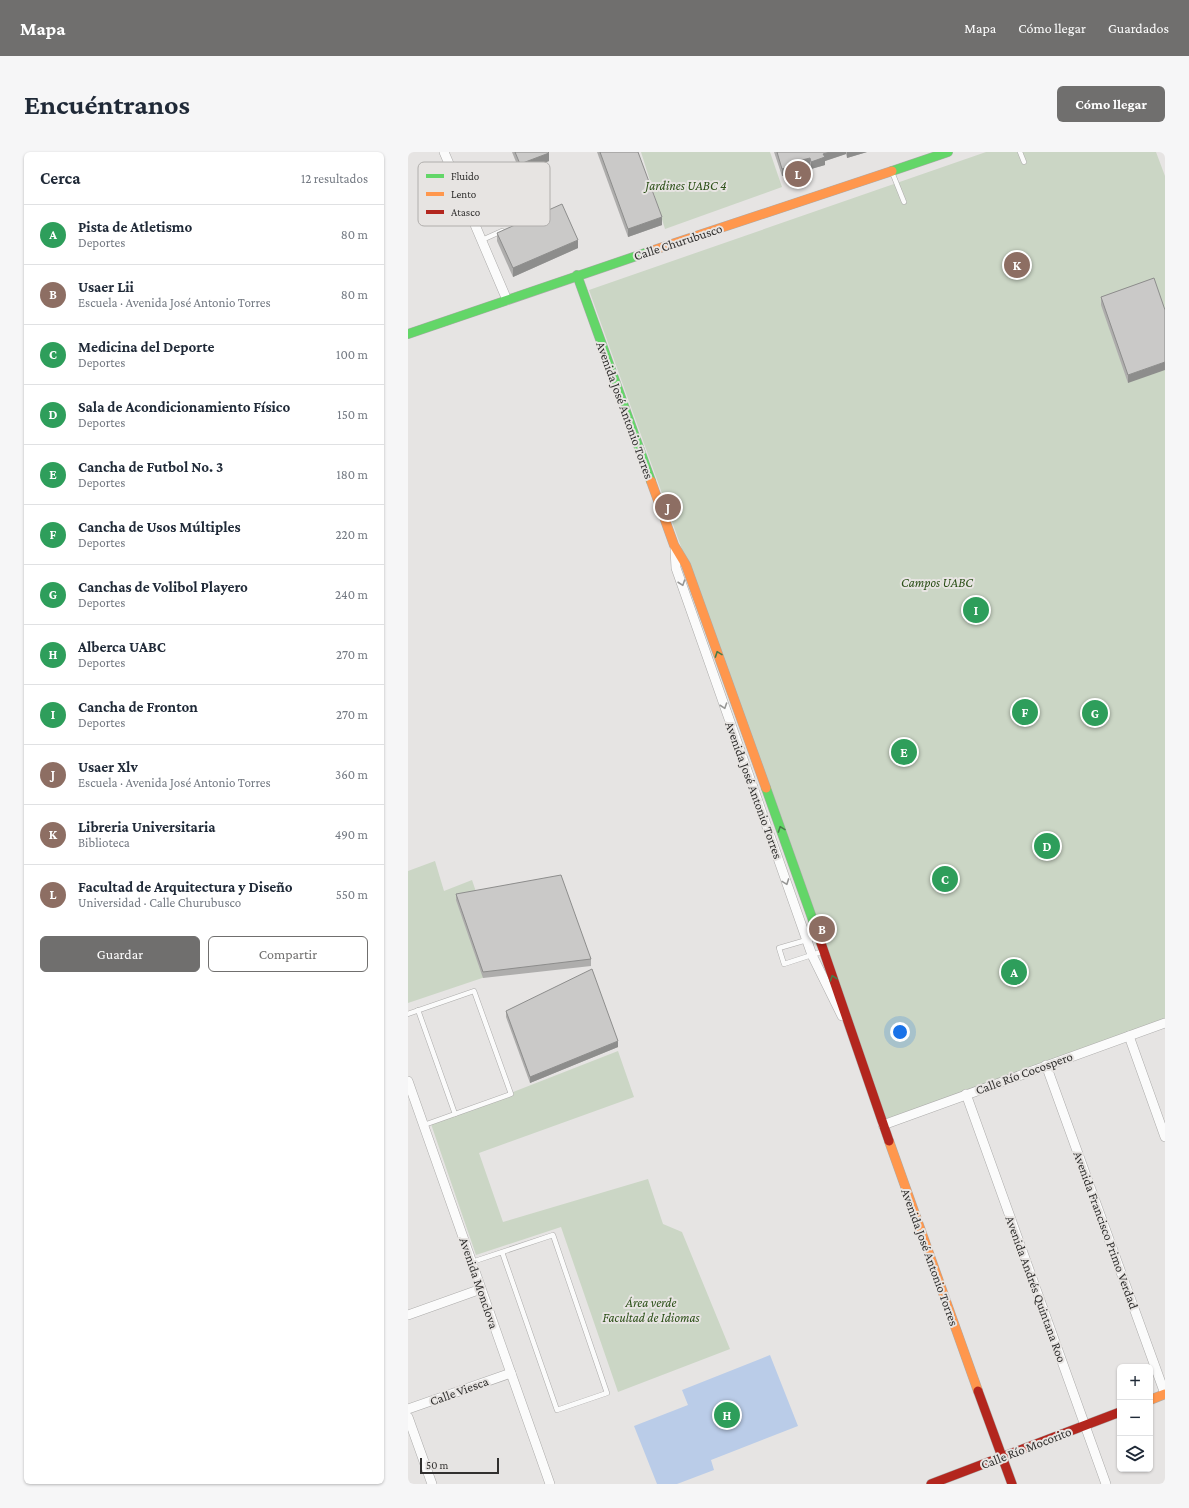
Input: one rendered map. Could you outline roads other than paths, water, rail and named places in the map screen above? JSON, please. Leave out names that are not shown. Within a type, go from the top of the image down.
[{"type":"street","points":[[444,152],[448,162]]},
{"type":"street","name":"Calle Churubusco","points":[[408,334],[576,275],[892,172],[948,152]]},
{"type":"street","points":[[476,226],[508,300]]},
{"type":"street","name":"Avenida José Antonio Torres","points":[[576,275],[674,545],[686,565],[819,936],[882,1125],[1012,1484]]},
{"type":"street","name":"Avenida José Antonio Torres","points":[[674,545],[676,568],[812,955],[839,1013],[850,1028]]},
{"type":"street","points":[[717,688],[728,682]]},
{"type":"street","points":[[758,802],[769,797]]},
{"type":"street","name":"Calle Río Cocospero","points":[[882,1125],[1165,1023]]},
{"type":"street","points":[[1129,1036],[1165,1137]]},
{"type":"street","name":"Avenida Francisco Primo Verdad","points":[[1046,1065],[1165,1394]]},
{"type":"street","name":"Avenida Monclova","points":[[408,1081],[550,1484]]},
{"type":"street","name":"Avenida Andrés Quintana Roo","points":[[966,1094],[1106,1484]]},
{"type":"street","points":[[408,1315],[482,1290]]},
{"type":"street","name":"Calle Viesca","points":[[408,1409],[511,1373]]},
{"type":"street","points":[[1153,1399],[1165,1394]]},
{"type":"street","name":"Calle Río Mocorito","points":[[931,1484],[1117,1413]]},
{"type":"street","points":[[408,1416],[432,1484]]},
{"type":"lane","points":[[1020,152],[1024,162]]},
{"type":"lane","points":[[892,172],[904,202]]},
{"type":"lane","points":[[482,240],[509,228]]},
{"type":"lane","points":[[819,936],[779,948],[784,964],[824,951]]},
{"type":"lane","points":[[408,1014],[474,991],[511,1094],[424,1125]]},
{"type":"lane","points":[[418,1010],[455,1114]]},
{"type":"lane","points":[[472,1262],[502,1252],[553,1235],[607,1393],[556,1410],[502,1252]]},
{"type":"water","points":[[770,1355],[798,1426],[711,1460],[714,1470],[677,1484],[657,1484],[634,1426],[688,1405],[682,1390]]},
{"type":"place","name":"Facultad de Arquitectura y Diseño","points":[[798,174]]},
{"type":"place","name":"Libreria Universitaria","points":[[1017,265]]},
{"type":"place","name":"Usaer Xlv","points":[[668,507]]},
{"type":"place","name":"Cancha de Fronton","points":[[976,610]]},
{"type":"place","name":"Cancha de Usos Múltiples","points":[[1025,712]]},
{"type":"place","name":"Canchas de Volibol Playero","points":[[1095,713]]},
{"type":"place","name":"Cancha de Futbol No. 3","points":[[904,752]]},
{"type":"place","name":"Sala de Acondicionamiento Físico","points":[[1047,846]]},
{"type":"place","name":"Medicina del Deporte","points":[[945,879]]},
{"type":"place","name":"Usaer Lii","points":[[822,929]]},
{"type":"place","name":"Pista de Atletismo","points":[[1014,972]]},
{"type":"place","name":"Alberca UABC","points":[[727,1415]]},
{"type":"park label","name":"Jardines UABC 4","points":[[686,185]]},
{"type":"park label","name":"Campos UABC","points":[[937,582]]},
{"type":"park label","name":"Área verde Facultad de Idiomas","points":[[651,1310]]}]
